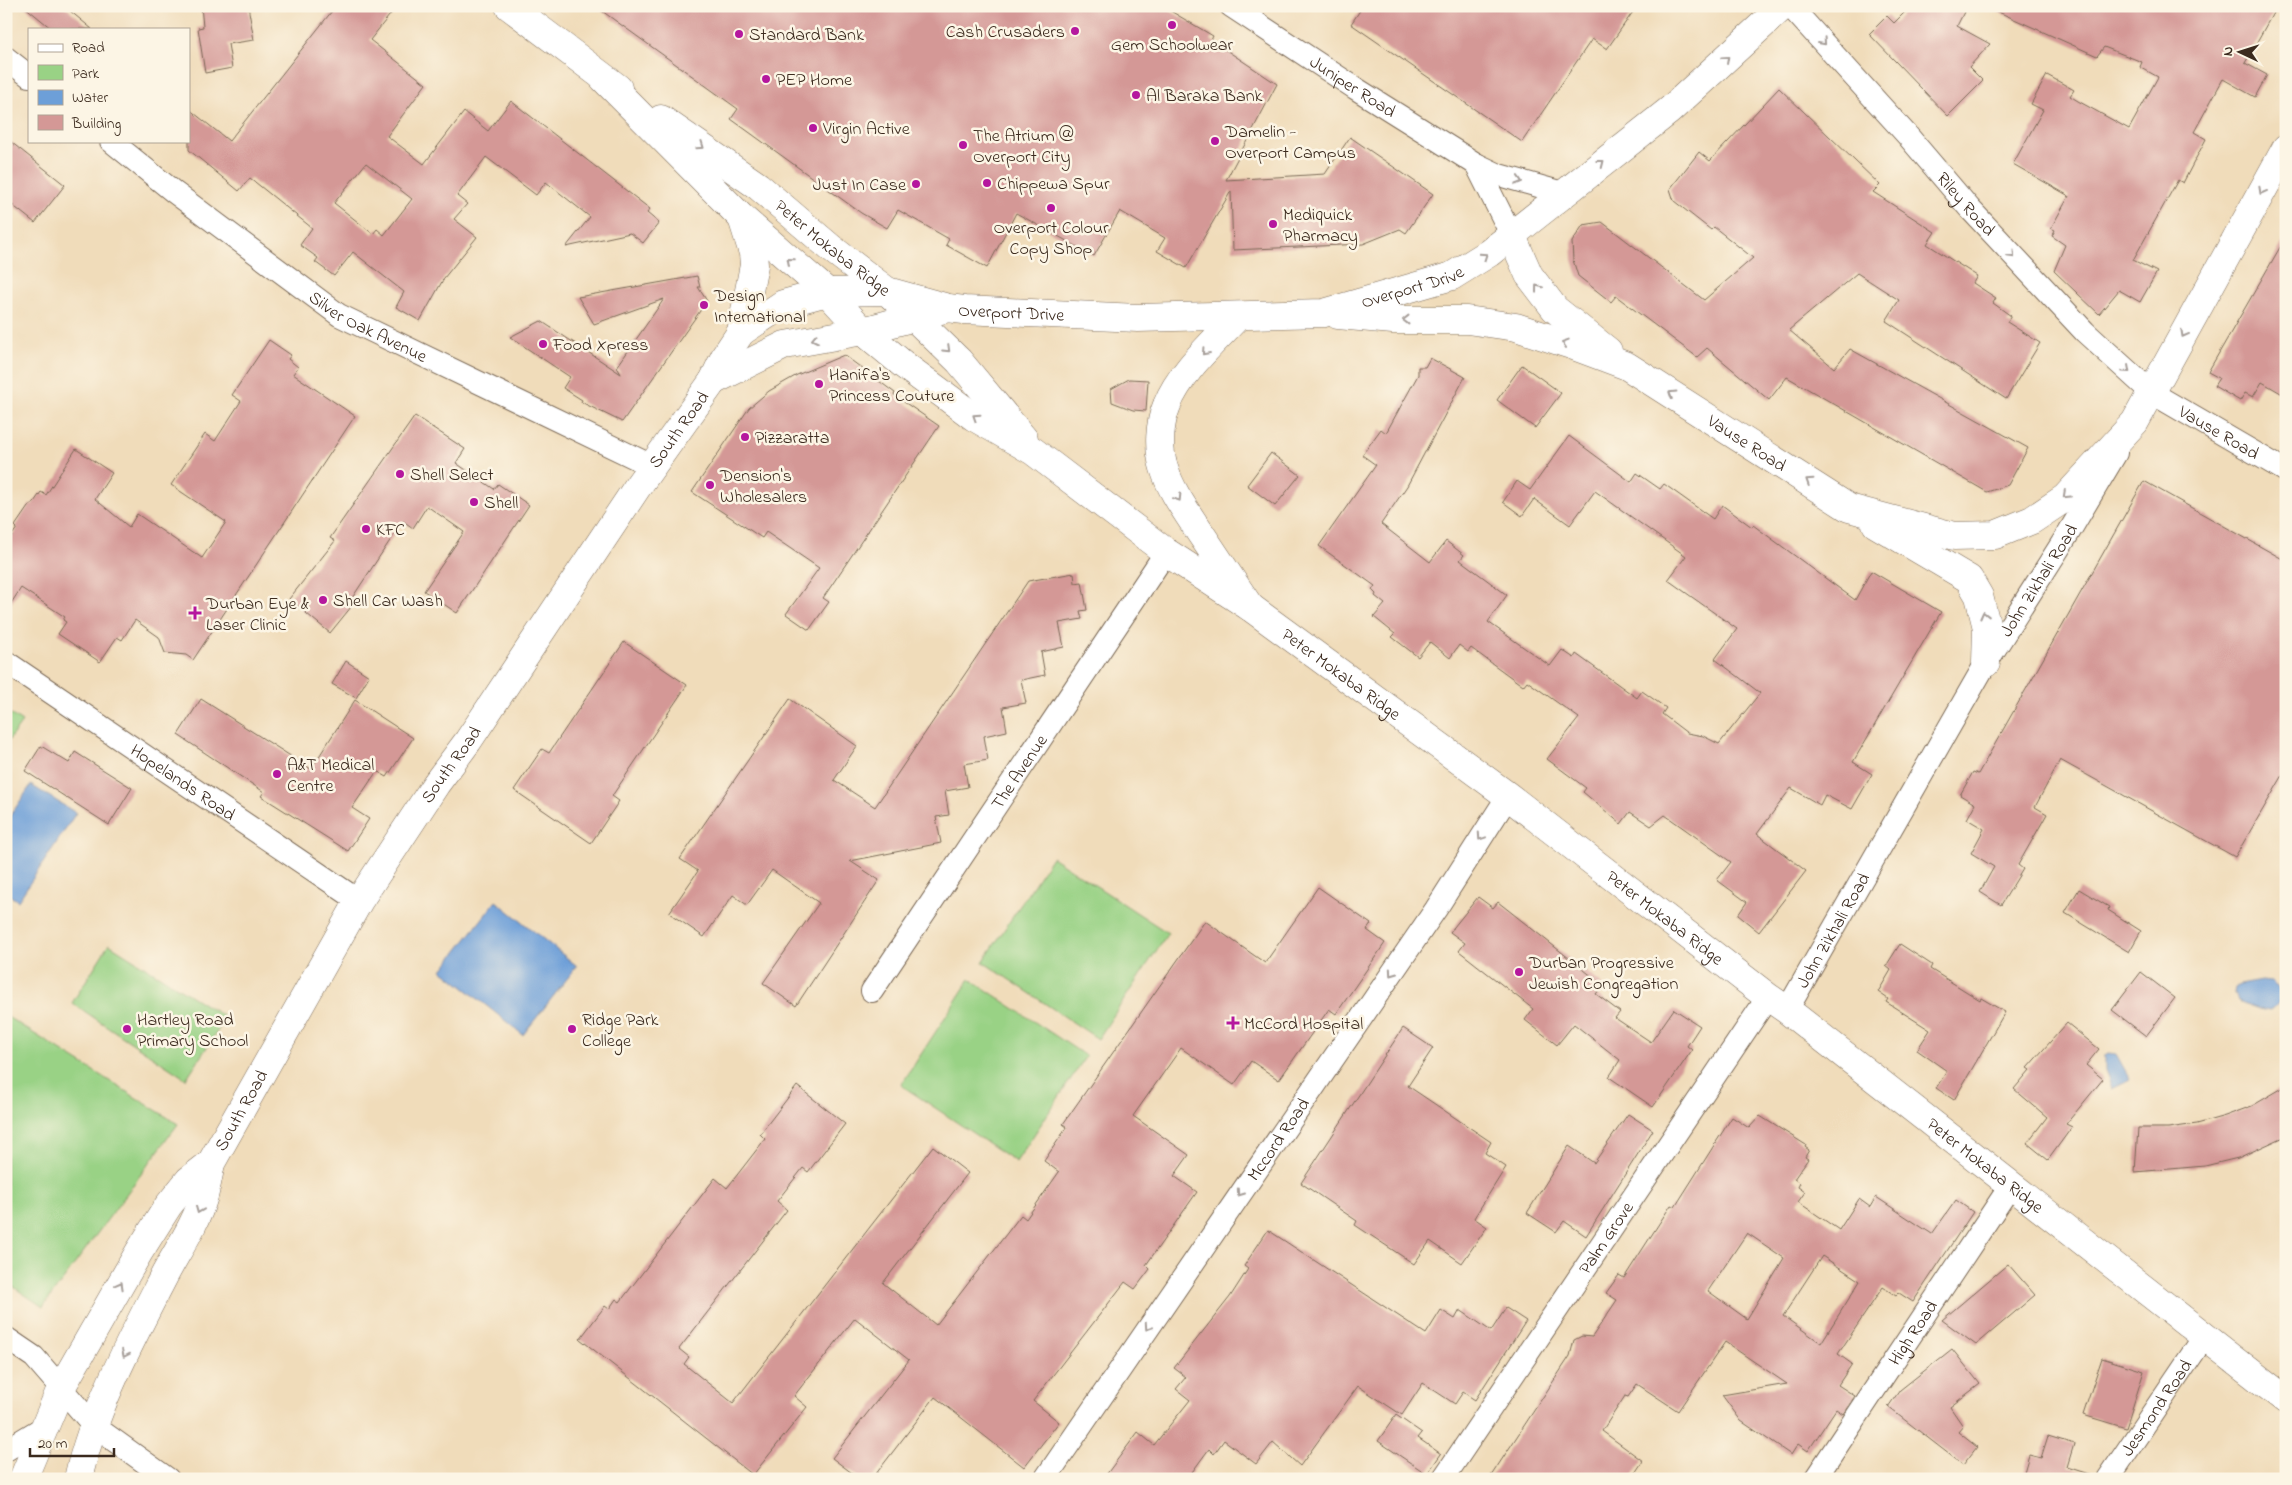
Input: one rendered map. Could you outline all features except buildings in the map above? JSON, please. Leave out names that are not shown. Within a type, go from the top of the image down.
[{"type":"main road","name":"Peter Mokaba Ridge","points":[[509,6],[604,79],[758,186],[832,249],[887,291],[959,361],[1033,451]]},
{"type":"main road","name":"Overport Drive","points":[[887,291],[948,308],[1138,318],[1238,316],[1324,313],[1452,276],[1489,253],[1510,234],[1670,110],[1783,6]]},
{"type":"main road","name":"Peter Mokaba Ridge","points":[[604,79],[742,218],[827,292],[863,330],[904,365],[974,417],[1033,451],[1166,552],[1250,607],[1508,796],[2286,1400]]},
{"type":"main road","name":"John Zikhali Road","points":[[2135,422],[2286,148]]},
{"type":"main road","points":[[741,332],[754,265],[753,253],[742,218]]},
{"type":"main road","points":[[1510,234],[1529,275],[1555,309],[1627,366]]},
{"type":"main road","name":"South Road","points":[[78,1479],[94,1426],[120,1365],[158,1286],[194,1223],[204,1196],[211,1162],[359,902],[652,466],[713,381],[725,356],[741,332],[783,304],[827,292],[887,291]]},
{"type":"main road","name":"Overport Drive","points":[[863,330],[948,308]]},
{"type":"main road","name":"Vause Road","points":[[1324,313],[1357,318],[1393,320],[1467,320],[1516,327],[1627,366],[1850,508],[1954,536],[1995,535],[2032,520],[2065,498],[2135,422]]},
{"type":"main road","points":[[1238,316],[1203,353],[1179,384],[1167,404],[1161,425],[1160,445],[1164,468],[1173,490],[1250,607]]},
{"type":"main road","name":"South Road","points":[[713,381],[785,345],[863,330]]},
{"type":"main road","points":[[1850,508],[1969,580],[1980,596],[1987,628],[1986,663]]},
{"type":"main road","name":"South Road","points":[[24,1479],[61,1388],[168,1206],[190,1180],[211,1162]]},
{"type":"street","name":"Juniper Road","points":[[1231,6],[1355,88],[1476,164],[1499,175],[1563,193]]},
{"type":"street","name":"Riley Road","points":[[1790,6],[2048,294],[2084,332],[2152,393]]},
{"type":"street","points":[[6,58],[28,75]]},
{"type":"street","name":"Silver Oak Avenue","points":[[112,142],[339,314],[652,466]]},
{"type":"street","points":[[1476,164],[1510,234]]},
{"type":"street","name":"Vause Road","points":[[2152,393],[2286,471]]},
{"type":"street","name":"John Zikhali Road","points":[[1778,1004],[1986,663],[2066,538],[2135,422]]},
{"type":"street","name":"The Avenue","points":[[872,992],[1166,552]]},
{"type":"street","name":"Hopelands Road","points":[[6,662],[359,902]]},
{"type":"street","name":"Mccord Road","points":[[1045,1479],[1436,908],[1508,796]]},
{"type":"street","name":"Palm Grove","points":[[1443,1479],[1778,1004]]},
{"type":"street","name":"High Road","points":[[1815,1479],[2010,1185]]},
{"type":"street","name":"Jesmond Road","points":[[2108,1479],[2204,1337]]},
{"type":"street","points":[[6,1338],[34,1357],[94,1426],[168,1479]]},
{"type":"street","points":[[6,1450],[44,1427]]},
{"type":"green space","points":[[6,711],[22,722],[6,744]]},
{"type":"green space","points":[[1052,857],[1168,933],[1098,1039],[983,962]]},
{"type":"green space","points":[[109,944],[226,1018],[186,1079],[72,1003]]},
{"type":"green space","points":[[970,979],[1086,1056],[1016,1162],[901,1085]]},
{"type":"green space","points":[[6,1016],[178,1124],[43,1307],[6,1282]]},
{"type":"water","points":[[31,785],[76,813],[18,901],[6,893],[6,822]]},
{"type":"water","points":[[496,901],[577,966],[523,1035],[442,970]]},
{"type":"water","points":[[2261,981],[2271,982],[2282,991],[2280,1003],[2271,1011],[2237,1001],[2234,993],[2235,988],[2239,985]]},
{"type":"water","points":[[2108,1053],[2116,1054],[2130,1079],[2112,1088],[2105,1070],[2105,1055]]},
{"type":"place","name":"Gem Schoolwear","points":[[1172,25]]},
{"type":"place","name":"Cash Crusaders","points":[[1075,31]]},
{"type":"place","name":"Standard Bank","points":[[739,34]]},
{"type":"place","name":"PEP Home","points":[[766,79]]},
{"type":"place","name":"Al Baraka Bank","points":[[1136,95]]},
{"type":"place","name":"Virgin Active","points":[[813,128]]},
{"type":"place","name":"Damelin - Overport Campus","points":[[1215,141]]},
{"type":"place","name":"The Atrium @ Overport City","points":[[963,145]]},
{"type":"place","name":"Chippewa Spur","points":[[987,183]]},
{"type":"place","name":"Just In Case","points":[[916,184]]},
{"type":"place","name":"Overport Colour Copy Shop","points":[[1051,208]]},
{"type":"place","name":"Mediquick Pharmacy","points":[[1273,224]]},
{"type":"place","name":"Design International","points":[[704,305]]},
{"type":"place","name":"Food Xpress","points":[[543,344]]},
{"type":"place","name":"Hanifa's Princess Couture","points":[[819,384]]},
{"type":"place","name":"Pizzaratta","points":[[745,437]]},
{"type":"place","name":"Shell Select","points":[[400,474]]},
{"type":"place","name":"Dension's Wholesalers","points":[[710,485]]},
{"type":"place","name":"Shell","points":[[474,502]]},
{"type":"place","name":"KFC","points":[[366,529]]},
{"type":"place","name":"Shell Car Wash","points":[[323,600]]},
{"type":"place","name":"Durban Eye & Laser Clinic","points":[[195,613]]},
{"type":"place","name":"A&T Medical Centre","points":[[277,774]]},
{"type":"place","name":"Durban Progressive Jewish Congregation","points":[[1519,972]]},
{"type":"place","name":"McCord Hospital","points":[[1233,1023]]},
{"type":"place","name":"Hartley Road Primary School","points":[[127,1029]]},
{"type":"place","name":"Ridge Park College","points":[[572,1029]]}]
